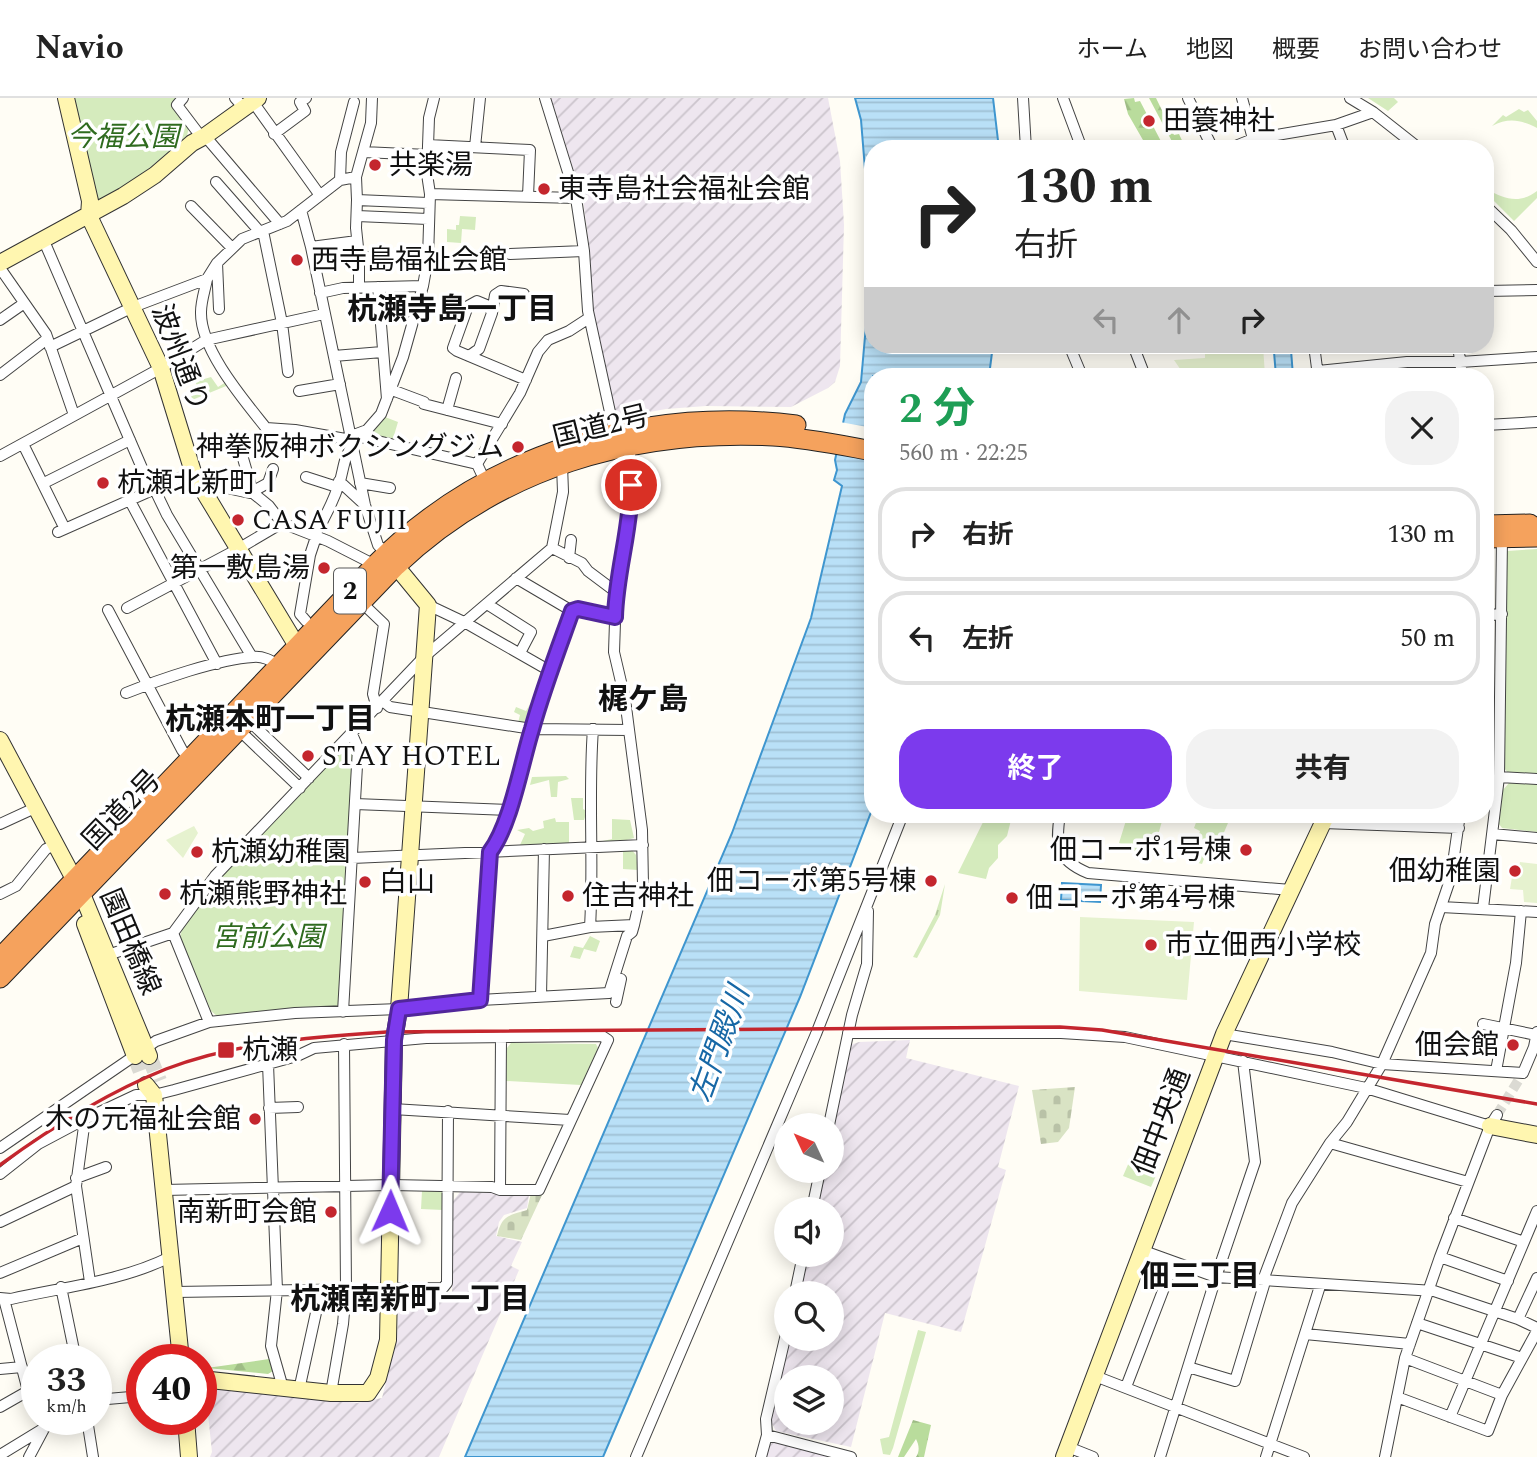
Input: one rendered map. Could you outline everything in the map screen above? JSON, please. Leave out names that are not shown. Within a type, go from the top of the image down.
[{"type":"highway","name":"国道2号","points":[[0,978],[189,759],[278,665],[302,651],[361,602],[387,561],[473,505],[517,481],[562,465],[642,429],[710,422],[765,422],[864,449]]},
{"type":"highway","name":"国道2号","points":[[807,433],[864,437]]},
{"type":"highway","name":"国道2号","points":[[0,958],[78,887],[243,724],[302,651],[387,561],[432,515],[481,473],[552,452],[622,440]]},
{"type":"highway","points":[[1494,525],[1537,524]]},
{"type":"highway","points":[[1494,538],[1537,537]]},
{"type":"street","name":"波州通り","points":[[66,98],[90,201],[89,216],[161,368],[196,477],[238,550],[302,651]]},
{"type":"street","points":[[183,98],[177,105],[280,223]]},
{"type":"street","points":[[274,134],[305,111],[300,102],[306,98]]},
{"type":"street","points":[[359,287],[356,177],[371,123],[372,98]]},
{"type":"street","points":[[306,621],[300,614],[315,536],[324,520],[353,439],[367,430],[381,414],[392,390],[424,286],[428,258],[429,118],[434,98]]},
{"type":"street","points":[[475,147],[480,98]]},
{"type":"street","points":[[545,98],[576,198],[584,251],[589,318],[622,440],[631,502],[616,592],[614,652],[629,730],[643,845],[643,885],[616,1002]]},
{"type":"street","points":[[1023,98],[1025,140]]},
{"type":"street","points":[[1063,98],[1079,140]]},
{"type":"street","points":[[1188,98],[1209,140]]},
{"type":"street","points":[[1242,98],[1253,139],[1336,125],[1373,112]]},
{"type":"street","points":[[1350,98],[1409,140]]},
{"type":"street","points":[[74,415],[49,343],[0,266],[155,175],[191,143],[203,137],[247,101],[319,194]]},
{"type":"street","points":[[340,180],[341,152],[354,102]]},
{"type":"street","points":[[1336,125],[1342,140]]},
{"type":"street","points":[[1281,135],[1282,140]]},
{"type":"street","points":[[363,152],[475,147],[530,150],[528,196]]},
{"type":"street","points":[[269,440],[266,428],[230,380],[206,340],[201,312],[207,279],[217,263],[243,239],[280,223],[340,180],[356,177]]},
{"type":"street","points":[[216,182],[262,232],[282,323],[288,372]]},
{"type":"street","points":[[357,200],[528,196],[576,198]]},
{"type":"street","points":[[191,206],[232,248]]},
{"type":"street","points":[[301,210],[353,439],[365,505],[378,545],[387,561],[428,605],[466,622],[550,671]]},
{"type":"street","points":[[1494,214],[1537,262]]},
{"type":"street","points":[[356,216],[428,219]]},
{"type":"street","points":[[44,241],[148,482],[252,657]]},
{"type":"street","points":[[311,247],[357,241]]},
{"type":"street","points":[[510,254],[530,259],[584,251]]},
{"type":"street","points":[[359,257],[428,258]]},
{"type":"street","points":[[217,263],[219,309]]},
{"type":"street","points":[[0,374],[49,343],[207,279]]},
{"type":"street","points":[[320,293],[343,288],[424,286]]},
{"type":"street","points":[[378,287],[387,401]]},
{"type":"street","points":[[1494,291],[1537,290]]},
{"type":"street","points":[[469,356],[479,349],[492,313],[495,295],[500,291],[524,294]]},
{"type":"street","points":[[492,313],[489,306],[477,301],[468,306],[453,348],[526,380]]},
{"type":"street","points":[[0,320],[23,304]]},
{"type":"street","points":[[0,456],[161,368],[206,340],[324,314]]},
{"type":"street","points":[[266,428],[353,439],[481,473],[538,352],[548,340],[589,318]]},
{"type":"street","points":[[334,356],[382,352]]},
{"type":"street","points":[[1459,354],[1461,368]]},
{"type":"street","points":[[1363,368],[1408,362],[1537,357]]},
{"type":"street","points":[[447,410],[456,379]]},
{"type":"street","points":[[299,391],[340,384]]},
{"type":"street","points":[[392,390],[424,404],[502,424]]},
{"type":"street","points":[[1494,425],[1537,422]]},
{"type":"street","points":[[44,483],[130,440]]},
{"type":"street","points":[[23,444],[44,483],[61,528],[154,488],[196,477],[243,492],[253,492],[268,482],[273,468]]},
{"type":"street","points":[[240,449],[253,492],[282,523],[387,561]]},
{"type":"street","points":[[108,955],[173,933],[215,876],[424,657],[552,548],[563,492],[562,465]]},
{"type":"street","points":[[306,477],[338,484],[365,505]]},
{"type":"street","points":[[360,483],[390,488]]},
{"type":"street","points":[[129,499],[217,664]]},
{"type":"street","points":[[127,608],[238,550],[282,523]]},
{"type":"street","points":[[1494,538],[1502,614],[1499,777],[1494,818]]},
{"type":"street","points":[[569,558],[571,540]]},
{"type":"street","points":[[552,548],[582,563],[588,571],[616,592]]},
{"type":"street","points":[[516,578],[572,611],[578,609],[615,617]]},
{"type":"street","points":[[361,602],[384,624],[373,694],[380,705],[532,729],[629,730]]},
{"type":"street","points":[[487,604],[531,632],[520,653]]},
{"type":"street","points":[[217,1380],[331,1394],[368,1394],[373,1387],[388,1340],[394,1040],[399,1009],[428,605]]},
{"type":"street","points":[[108,610],[189,759]]},
{"type":"street","points":[[480,1000],[490,852],[496,844],[509,810],[550,671],[572,611]]},
{"type":"street","points":[[1494,614],[1502,614]]},
{"type":"street","points":[[126,693],[217,664],[252,657],[268,658],[278,665]]},
{"type":"street","points":[[243,724],[309,778]]},
{"type":"street","points":[[243,724],[300,788]]},
{"type":"street","points":[[590,927],[593,878],[593,729]]},
{"type":"street","points":[[344,1012],[358,748],[352,734]]},
{"type":"street","name":"園田橋線","points":[[2,749],[37,807],[78,887],[108,955],[143,1053]]},
{"type":"street","points":[[1499,777],[1537,779]]},
{"type":"street","points":[[1494,783],[1499,777]]},
{"type":"street","points":[[355,804],[509,810]]},
{"type":"street","points":[[0,824],[37,807]]},
{"type":"street","points":[[636,1457],[816,1034],[899,823]]},
{"type":"street","points":[[1058,823],[1056,836],[1061,856],[1072,866],[1088,873],[1291,890]]},
{"type":"street","name":"佃中央通","points":[[1066,1452],[1224,1034],[1323,823]]},
{"type":"street","points":[[1385,823],[1459,828]]},
{"type":"street","points":[[1188,1367],[1235,1381],[1264,1285],[1263,1280],[1292,1203],[1330,1143],[1347,1122],[1382,1064],[1431,953],[1435,924],[1451,877],[1459,823]]},
{"type":"street","points":[[1483,908],[1493,823]]},
{"type":"street","points":[[1492,834],[1537,838]]},
{"type":"street","points":[[0,894],[16,886],[46,849],[57,844]]},
{"type":"street","points":[[352,858],[643,845]]},
{"type":"street","points":[[541,996],[544,849]]},
{"type":"street","points":[[78,887],[86,930],[143,1053]]},
{"type":"street","points":[[832,1113],[848,1033],[867,964],[869,902]]},
{"type":"street","points":[[1441,907],[1537,912]]},
{"type":"street","points":[[1496,1071],[1516,962],[1521,911]]},
{"type":"street","points":[[543,936],[590,927],[633,929]]},
{"type":"street","points":[[0,1148],[143,1053],[156,1041],[209,1022],[295,1013],[399,1009],[480,1000],[609,993],[627,936],[633,929]]},
{"type":"street","points":[[173,933],[209,1022]]},
{"type":"street","points":[[1224,1034],[1332,1052],[1382,1064],[1523,1073],[1537,1034],[1483,1024]]},
{"type":"street","points":[[848,1033],[1061,1033],[1125,1037],[1366,1088],[1493,1120],[1537,1135]]},
{"type":"street","points":[[0,1174],[38,1144],[153,1087],[268,1064],[314,1048],[394,1040],[500,1037],[602,1036],[608,1040],[539,1190],[500,1190],[492,1186],[391,1185],[164,1190]]},
{"type":"street","points":[[500,1037],[500,1190]]},
{"type":"street","points":[[331,1394],[346,1289],[344,1044]]},
{"type":"street","points":[[1160,1457],[1255,1162],[1243,1061]]},
{"type":"street","points":[[268,1064],[277,1290],[271,1346],[291,1389]]},
{"type":"street","points":[[153,1087],[180,1344]]},
{"type":"street","points":[[269,1108],[298,1107]]},
{"type":"street","points":[[393,1109],[570,1120]]},
{"type":"street","points":[[175,1292],[389,1287],[439,1289],[446,1286],[448,1111]]},
{"type":"street","points":[[85,1119],[76,1182],[90,1282]]},
{"type":"street","points":[[1385,1457],[1405,1358],[1454,1218],[1493,1120]]},
{"type":"street","points":[[1330,1143],[1468,1182]]},
{"type":"street","points":[[0,1222],[106,1167]]},
{"type":"street","points":[[1454,1218],[1524,1242]]},
{"type":"street","points":[[1450,1417],[1536,1218]]},
{"type":"street","points":[[0,1273],[83,1238]]},
{"type":"street","points":[[1141,1250],[1216,1277],[1320,1286],[1434,1291],[1537,1329],[1502,1395],[1488,1431],[1397,1397]]},
{"type":"street","points":[[21,1364],[2,1298],[90,1282],[151,1266],[170,1257]]},
{"type":"street","points":[[1440,1257],[1508,1281]]},
{"type":"street","points":[[1126,1387],[1174,1262]]},
{"type":"street","points":[[1518,1320],[1537,1278]]},
{"type":"street","points":[[1266,1457],[1320,1286]]},
{"type":"street","points":[[61,1287],[73,1344]]},
{"type":"street","points":[[291,1389],[321,1290]]},
{"type":"street","points":[[1417,1323],[1522,1358]]},
{"type":"street","points":[[1305,1334],[1410,1344]]},
{"type":"street","points":[[761,1457],[767,1435],[765,1419],[782,1351]]},
{"type":"street","points":[[1405,1358],[1502,1395]]},
{"type":"street","points":[[0,1369],[21,1367]]},
{"type":"street","points":[[1095,1376],[1304,1457]]},
{"type":"street","points":[[0,1407],[21,1395]]},
{"type":"street","points":[[0,1454],[26,1435]]},
{"type":"street","points":[[29,1457],[38,1435]]},
{"type":"street","points":[[90,1435],[93,1457]]},
{"type":"street","points":[[187,1435],[188,1457]]},
{"type":"street","points":[[767,1435],[846,1456]]},
{"type":"street","points":[[1066,1452],[1093,1457]]},
{"type":"shaded area","points":[[551,98],[828,98],[840,161],[844,225],[840,366],[835,382],[791,407],[706,406],[666,409],[617,418],[607,396],[593,309],[583,200]]},
{"type":"shaded area","points":[[910,1040],[906,1058],[1019,1086],[998,1167],[1006,1170],[961,1332],[885,1313],[851,1447],[795,1435],[844,1435],[844,1365],[782,1365],[784,1351],[844,1351],[844,1281],[799,1281],[801,1267],[844,1267],[844,1197],[816,1197],[818,1183],[844,1183],[844,1113],[833,1113],[847,1046],[859,1042]]},
{"type":"shaded area","points":[[460,1192],[529,1194],[527,1208],[504,1215],[499,1222],[496,1236],[522,1242],[511,1266],[519,1270],[439,1457],[210,1457],[210,1435],[217,1435],[217,1387],[357,1403],[382,1398],[397,1339],[399,1295],[452,1293],[453,1201]]},
{"type":"shaded area","points":[[774,1401],[774,1427],[770,1420]]},
{"type":"shaded area","points":[[773,1442],[834,1457],[765,1457],[767,1447]]},
{"type":"green space","name":"今福公園","points":[[74,98],[178,98],[189,127],[187,136],[140,176],[99,200],[95,195]]},
{"type":"green space","points":[[1134,98],[1135,102],[1140,101],[1160,140],[1143,140],[1128,114],[1124,99]]},
{"type":"green space","points":[[1149,98],[1156,98],[1174,135],[1179,134],[1182,140],[1171,140]]},
{"type":"green space","points":[[1368,98],[1394,98],[1398,102],[1388,111]]},
{"type":"green space","points":[[1519,109],[1524,112],[1528,110],[1537,121],[1537,128],[1515,121],[1504,121],[1492,126],[1503,115],[1506,117]]},
{"type":"green space","points":[[1537,191],[1537,198],[1514,221],[1494,201],[1494,192],[1517,199]]},
{"type":"green space","points":[[460,216],[476,217],[475,230],[462,229],[461,243],[447,242],[447,229],[456,230]]},
{"type":"green space","points":[[1205,354],[1264,354],[1264,368],[1180,368],[1174,360],[1205,358]]},
{"type":"green space","points":[[190,368],[195,377],[198,376],[201,380],[211,377],[218,387],[226,382],[231,384],[192,400],[190,396],[199,391]]},
{"type":"green space","points":[[385,417],[398,422],[392,442],[375,437],[373,431]]},
{"type":"green space","points":[[1537,549],[1537,774],[1508,773],[1504,768],[1507,551]]},
{"type":"green space","points":[[533,699],[538,700],[528,723],[518,723],[520,715],[514,712],[516,707],[526,711]]},
{"type":"green space","name":"宮前公園","points":[[346,746],[353,752],[339,1003],[335,1008],[304,1007],[217,1016],[211,1011],[180,937],[183,926],[220,877]]},
{"type":"green space","points":[[566,776],[569,779],[558,782],[557,797],[551,797],[549,780],[530,785],[532,777]]},
{"type":"green space","points":[[1509,783],[1537,784],[1537,832],[1502,828],[1499,824],[1503,790]]},
{"type":"green space","points":[[571,798],[583,798],[583,809],[587,811],[584,820],[574,820]]},
{"type":"green space","points":[[555,818],[556,822],[569,822],[569,843],[520,845],[525,834],[517,830],[529,828],[533,831],[544,828],[543,821]]},
{"type":"green space","points":[[612,819],[630,820],[634,838],[599,844],[598,842],[612,839]]},
{"type":"green space","points":[[983,823],[1010,823],[1007,836],[998,845],[998,858],[989,868],[986,879],[958,873]]},
{"type":"green space","points":[[1125,823],[1161,823],[1151,860],[1119,843]]},
{"type":"green space","points":[[1196,823],[1228,823],[1222,837],[1213,835],[1202,864],[1191,861],[1200,831],[1194,828]]},
{"type":"green space","points":[[194,826],[198,833],[183,858],[166,840]]},
{"type":"green space","points":[[631,849],[636,855],[638,870],[623,869],[623,850]]},
{"type":"green space","points":[[1520,862],[1537,864],[1537,903],[1524,902],[1523,890],[1510,889],[1513,871],[1519,868]]},
{"type":"green space","points":[[945,884],[940,915],[917,958],[913,957],[935,915]]},
{"type":"green space","points":[[1080,917],[1194,922],[1187,1000],[1079,991]]},
{"type":"green space","points":[[590,936],[600,941],[596,952],[584,949],[580,959],[570,957],[574,946],[583,948]]},
{"type":"green space","points":[[511,1043],[596,1044],[598,1048],[581,1085],[506,1081],[507,1048]]},
{"type":"green space","points":[[1075,1087],[1069,1128],[1058,1142],[1041,1144],[1032,1090]]},
{"type":"green space","points":[[1130,1160],[1158,1171],[1151,1187],[1123,1176]]},
{"type":"green space","points":[[422,1191],[441,1191],[443,1210],[421,1209]]},
{"type":"green space","points":[[531,1193],[543,1193],[521,1240],[497,1236],[507,1217],[527,1210]]},
{"type":"green space","points":[[918,1330],[926,1332],[893,1448],[890,1455],[883,1454],[880,1439],[889,1437]]},
{"type":"green space","points":[[269,1359],[273,1371],[268,1374],[217,1369],[217,1367]]},
{"type":"green space","points":[[913,1420],[931,1425],[924,1457],[916,1457],[919,1448],[916,1439],[904,1457],[898,1457]]},
{"type":"water","points":[[855,98],[993,98],[998,140],[864,140],[864,157],[861,120]]},
{"type":"water","name":"左門殿川","points":[[864,348],[864,354],[992,354],[990,368],[864,368],[864,823],[867,823],[800,997],[603,1457],[465,1457],[732,833],[811,618],[842,486],[834,480],[837,470],[835,460],[845,414],[861,382]]},
{"type":"water","points":[[1274,354],[1291,354],[1292,368],[1275,368]]},
{"type":"water","points":[[1062,883],[1101,885],[1100,902],[1061,900]]},
{"type":"pier","points":[[840,422],[864,426],[864,458],[833,453]]},
{"type":"tunnel","points":[[135,1056],[146,1085]]},
{"type":"tunnel","points":[[149,1056],[159,1081]]},
{"type":"tunnel","points":[[1497,1115],[1523,1073]]},
{"type":"railway","points":[[0,1165],[80,1112],[166,1069],[247,1047],[386,1032],[1060,1027],[1102,1030],[1537,1104]]},
{"type":"place","name":"田簑神社","points":[[1149,121]]},
{"type":"place","name":"共楽湯","points":[[375,165]]},
{"type":"place","name":"東寺島社会福祉会館","points":[[544,189]]},
{"type":"place","name":"西寺島福祉会館","points":[[297,260]]},
{"type":"place","name":"神拳阪神ボクシングジム","points":[[518,447]]},
{"type":"place","name":"杭瀬北新町Ⅰ","points":[[103,483]]},
{"type":"place","name":"CASA FUJII","points":[[238,520]]},
{"type":"place","name":"第一敷島湯","points":[[324,568]]},
{"type":"place","name":"STAY HOTEL","points":[[308,756]]},
{"type":"place","name":"佃コーポ1号棟","points":[[1246,850]]},
{"type":"place","name":"杭瀬幼稚園","points":[[197,852]]},
{"type":"place","name":"佃幼稚園","points":[[1515,871]]},
{"type":"place","name":"佃コーポ第5号棟","points":[[931,881]]},
{"type":"place","name":"白山","points":[[365,882]]},
{"type":"place","name":"杭瀬熊野神社","points":[[165,894]]},
{"type":"place","name":"住吉神社","points":[[568,896]]},
{"type":"place","name":"佃コーポ第4号棟","points":[[1012,898]]},
{"type":"place","name":"市立佃西小学校","points":[[1151,945]]},
{"type":"place","name":"佃会館","points":[[1513,1045]]},
{"type":"place","name":"杭瀬","points":[[226,1050]]},
{"type":"place","name":"木の元福祉会館","points":[[255,1119]]},
{"type":"place","name":"南新町会館","points":[[331,1212]]},
{"type":"district","name":"杭瀬寺島一丁目","points":[[452,310]]},
{"type":"district","name":"梶ケ島","points":[[643,700]]},
{"type":"district","name":"杭瀬本町一丁目","points":[[270,720]]},
{"type":"district","name":"佃三丁目","points":[[1200,1277]]},
{"type":"district","name":"杭瀬南新町一丁目","points":[[410,1300]]},
{"type":"route","points":[[390,1211],[394,1040],[399,1009],[480,1000],[490,852],[496,844],[509,810],[550,671],[572,611],[578,609],[615,617],[631,485]]}]
